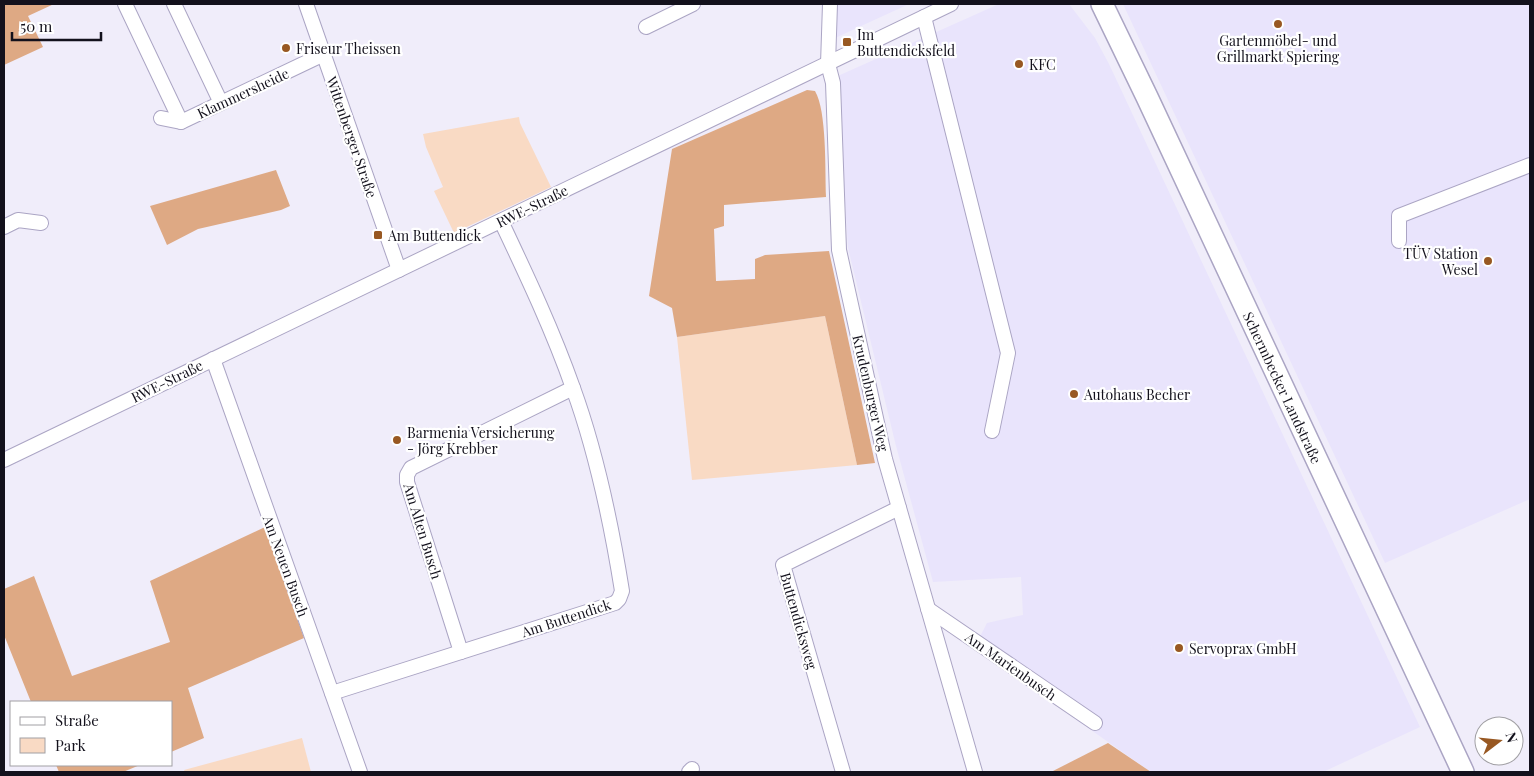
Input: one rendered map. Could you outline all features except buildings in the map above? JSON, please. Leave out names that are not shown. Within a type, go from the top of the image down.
[{"type":"main road","name":"Schermbecker Landstraße","points":[[1102,4],[1152,106],[1463,772]]},
{"type":"street","points":[[124,4],[182,122]]},
{"type":"street","points":[[174,4],[221,103]]},
{"type":"street","name":"Wittenberger Straße","points":[[306,4],[399,270]]},
{"type":"street","points":[[646,27],[692,4]]},
{"type":"street","name":"Krudenburger Weg","points":[[830,4],[828,64],[833,83],[839,250],[886,459],[975,772]]},
{"type":"street","name":"RWE-Straße","points":[[4,460],[951,4]]},
{"type":"street","points":[[924,17],[1008,353],[992,431]]},
{"type":"street","name":"Klammersheide","points":[[160,118],[182,122],[324,54]]},
{"type":"street","points":[[1399,241],[1399,216],[1530,165]]},
{"type":"street","points":[[4,227],[18,220],[41,223]]},
{"type":"street","name":"Am Buttendick","points":[[332,693],[615,603],[622,591],[611,526],[597,463],[573,388],[543,312],[501,221]]},
{"type":"street","name":"Am Neuen Busch","points":[[213,359],[360,772]]},
{"type":"street","name":"Am Alten Busch","points":[[461,652],[407,482],[407,474],[412,468],[573,388]]},
{"type":"street","name":"Buttendicksweg","points":[[843,772],[783,565],[899,508]]},
{"type":"street","name":"Am Marienbusch","points":[[928,609],[1095,723]]},
{"type":"shaded area","points":[[4,4],[54,4],[28,16],[43,47],[4,65]]},
{"type":"shaded area","points":[[835,4],[909,4],[833,39]]},
{"type":"shaded area","points":[[999,4],[1069,4],[1095,38],[1109,64],[1420,727],[1323,772],[1151,772],[974,648],[987,623],[1023,615],[1021,577],[933,582],[896,446],[848,248],[837,80],[840,75]]},
{"type":"shaded area","points":[[1123,4],[1530,4],[1530,499],[1385,563]]},
{"type":"shaded area","points":[[807,90],[815,91],[822,112],[825,142],[826,197],[724,205],[724,226],[714,229],[716,281],[755,279],[755,259],[765,255],[829,251],[875,463],[857,465],[825,316],[677,337],[672,308],[649,296],[672,149]]},
{"type":"shaded area","points":[[276,170],[290,206],[281,210],[198,229],[167,245],[150,206]]},
{"type":"shaded area","points":[[265,527],[304,638],[188,688],[204,738],[172,752],[172,701],[31,701],[4,635],[4,589],[34,576],[72,676],[170,642],[150,581]]},
{"type":"shaded area","points":[[1108,743],[1151,772],[1051,772]]},
{"type":"shaded area","points":[[56,766],[138,766],[123,772],[59,772]]},
{"type":"green space","points":[[519,117],[520,123],[551,187],[454,233],[434,191],[443,187],[426,147],[423,134]]},
{"type":"green space","points":[[825,316],[857,465],[692,480],[677,337]]},
{"type":"green space","points":[[302,738],[311,772],[185,772],[184,770]]},
{"type":"place","name":"Gartenmöbel- und Grillmarkt Spiering","points":[[1278,24]]},
{"type":"place","name":"Im Buttendicksfeld","points":[[847,42]]},
{"type":"place","name":"Friseur Theissen","points":[[286,48]]},
{"type":"place","name":"KFC","points":[[1019,64]]},
{"type":"place","name":"Am Buttendick","points":[[378,235]]},
{"type":"place","name":"TÜV Station Wesel","points":[[1488,261]]},
{"type":"place","name":"Autohaus Becher","points":[[1074,394]]},
{"type":"place","name":"Barmenia Versicherung - Jörg Krebber","points":[[397,440]]},
{"type":"place","name":"Servoprax GmbH","points":[[1179,648]]}]
